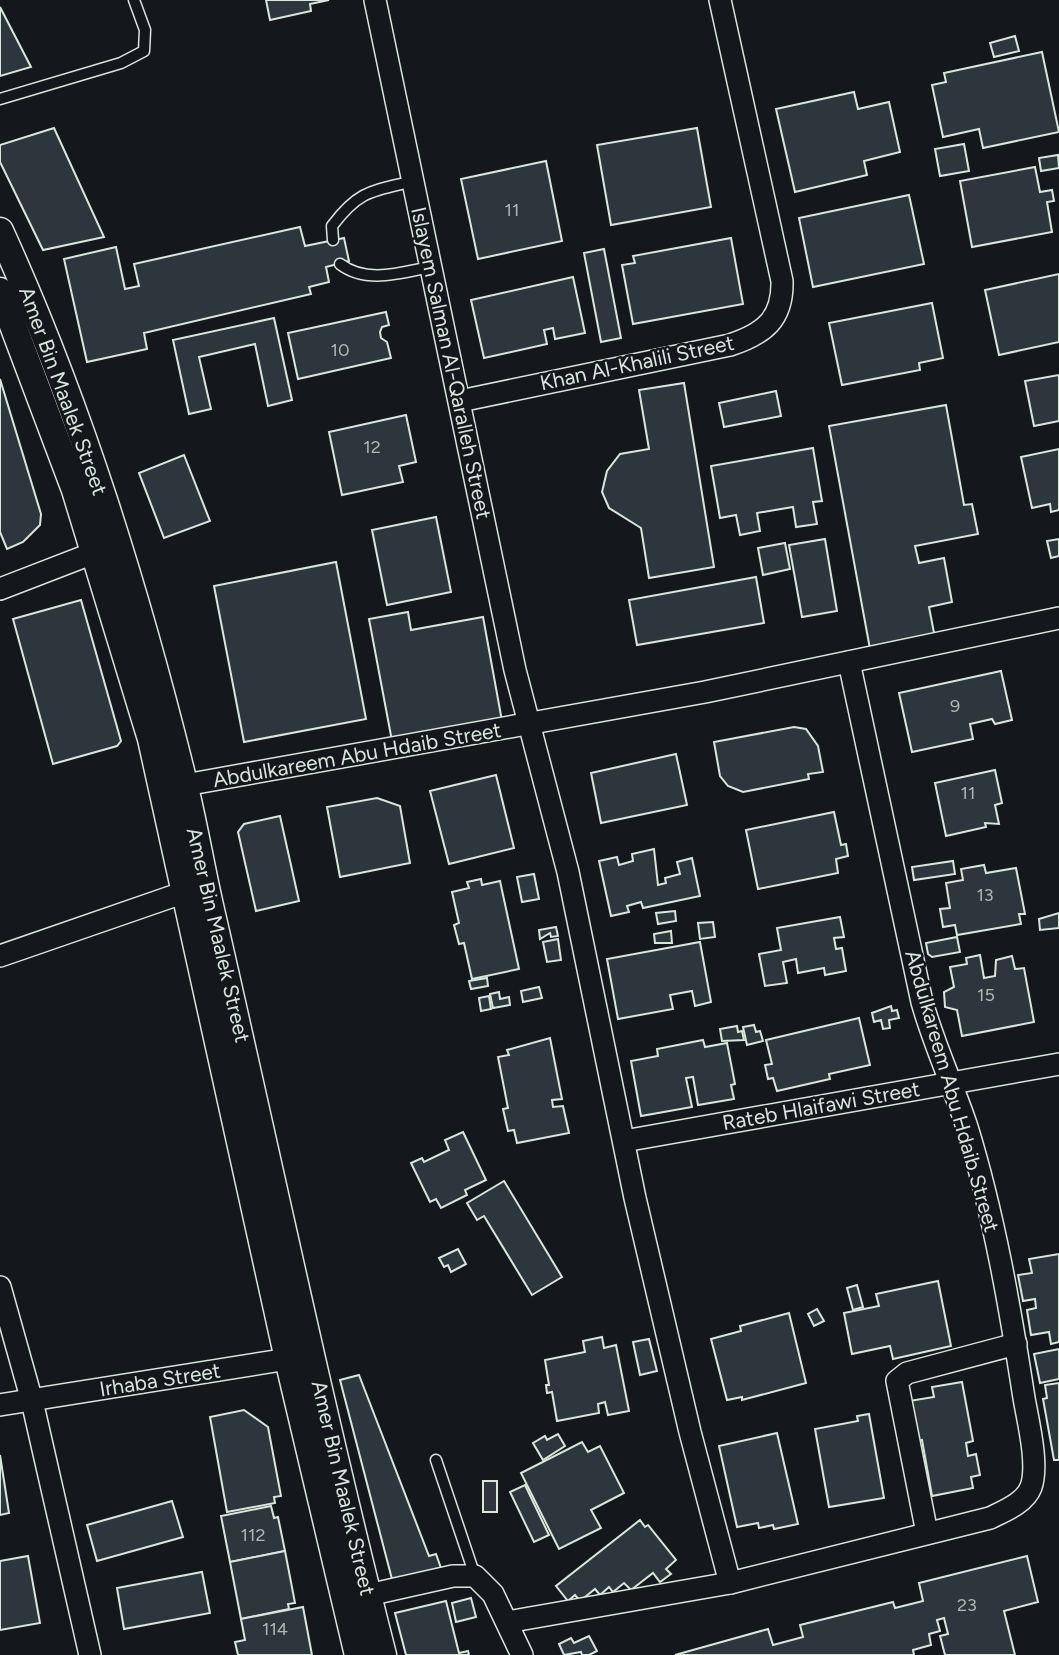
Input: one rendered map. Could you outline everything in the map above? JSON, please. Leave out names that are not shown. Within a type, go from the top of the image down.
[{"type":"street","name":"Islayem Salman Al-Qaralleh Street","points":[[375,0],[529,725]]},
{"type":"street","name":"Khan Al-Khalili Street","points":[[460,401],[730,345],[752,338],[774,319],[782,294],[782,281],[719,0]]},
{"type":"street","name":"Amer Bin Maalek Street","points":[[0,231],[48,343],[106,548],[288,1359],[358,1655]]},
{"type":"street","name":"Amer Bin Maalek Street","points":[[0,291],[75,490],[106,548],[185,785],[383,1655]]},
{"type":"street","points":[[0,589],[106,548]]},
{"type":"street","points":[[849,662],[1059,618]]},
{"type":"street","name":"Abdulkareem Abu Hdaib Street","points":[[185,785],[529,725],[849,662],[922,1002],[935,1046],[951,1083],[989,1209],[1016,1344],[1034,1474],[1031,1489],[1017,1504],[990,1518],[730,1583],[690,1432],[624,1141],[568,872],[529,725]]},
{"type":"street","points":[[0,956],[185,892]]},
{"type":"street","name":"Rateb Hlaifawi Street","points":[[624,1141],[1059,1064]]},
{"type":"street","points":[[0,1287],[32,1401],[90,1655]]},
{"type":"street","points":[[927,1532],[897,1381],[907,1373],[1016,1344]]},
{"type":"street","name":"Irhaba Street","points":[[0,1405],[288,1359]]},
{"type":"street","points":[[368,1595],[453,1576],[475,1576],[485,1583],[522,1655]]},
{"type":"street","points":[[507,1622],[730,1583]]},
{"type":"lane","points":[[0,99],[121,63],[145,51],[145,30],[134,0]]},
{"type":"lane","points":[[334,240],[332,226],[362,193],[414,181]]},
{"type":"lane","points":[[340,264],[353,274],[374,276],[430,267]]},
{"type":"lane","points":[[436,1460],[475,1576]]},
{"type":"building","points":[[266,0],[329,0],[310,4],[311,11],[270,20]]},
{"type":"building","points":[[0,7],[31,67],[0,76]]},
{"type":"building","points":[[1015,36],[1019,51],[994,57],[990,43]]},
{"type":"building","points":[[1042,52],[1059,132],[983,148],[979,129],[943,137],[932,85],[946,82],[944,73]]},
{"type":"building","points":[[854,92],[858,109],[889,102],[900,152],[864,161],[867,175],[795,192],[776,109]]},
{"type":"building","points":[[54,128],[104,237],[43,250],[0,162],[0,145]]},
{"type":"building","points":[[697,128],[711,207],[611,225],[597,145]]},
{"type":"building","points":[[964,144],[969,171],[940,176],[935,149]]},
{"type":"building","points":[[1058,155],[1059,168],[1041,171],[1039,158]]},
{"type":"building","points":[[546,161],[562,241],[478,259],[461,179]]},
{"type":"building","points":[[1035,167],[1040,192],[1052,190],[1054,201],[1047,202],[1052,232],[972,247],[960,181]]},
{"type":"building","points":[[909,195],[924,264],[813,287],[799,218]]},
{"type":"building","points":[[300,227],[305,246],[344,238],[349,261],[326,267],[329,282],[309,287],[311,294],[144,333],[147,349],[87,362],[64,259],[116,247],[125,289],[139,286],[134,264]]},
{"type":"building","points":[[731,238],[743,304],[633,324],[622,265],[635,263],[633,256]]},
{"type":"building","points":[[604,249],[621,338],[601,342],[584,253]]},
{"type":"building","points":[[1059,274],[1059,342],[999,355],[985,290]]},
{"type":"building","points":[[573,277],[585,333],[555,339],[553,328],[544,330],[547,344],[484,358],[471,300]]},
{"type":"building","points":[[932,303],[943,358],[919,363],[920,370],[842,385],[829,323]]},
{"type":"building","points":[[386,312],[389,325],[382,327],[380,332],[381,338],[387,342],[391,358],[298,379],[288,333]]},
{"type":"building","points":[[274,318],[292,400],[268,406],[255,344],[199,357],[211,409],[189,414],[173,340]]},
{"type":"building","points":[[1059,375],[1059,421],[1034,426],[1025,381]]},
{"type":"building","points":[[0,379],[41,514],[40,525],[23,542],[7,549],[0,532]]},
{"type":"building","points":[[684,383],[714,567],[649,578],[641,528],[609,508],[602,492],[607,471],[620,454],[649,449],[639,390]]},
{"type":"building","points":[[776,391],[781,416],[724,427],[719,403]]},
{"type":"building","points":[[946,405],[964,505],[972,504],[978,534],[915,546],[919,563],[944,558],[952,602],[929,607],[935,638],[870,649],[829,426]]},
{"type":"building","points":[[406,415],[416,462],[399,466],[403,482],[342,495],[329,432]]},
{"type":"building","points":[[813,448],[822,501],[813,502],[817,524],[796,527],[793,507],[757,513],[760,531],[740,535],[736,515],[720,518],[711,466]]},
{"type":"building","points":[[1059,449],[1059,510],[1051,512],[1050,504],[1032,508],[1021,457]]},
{"type":"building","points":[[184,455],[210,521],[164,538],[139,473]]},
{"type":"building","points":[[436,517],[451,592],[387,605],[372,530]]},
{"type":"building","points":[[825,539],[837,611],[802,617],[789,545]]},
{"type":"building","points":[[1059,539],[1059,556],[1051,558],[1047,541]]},
{"type":"building","points":[[785,543],[790,569],[763,575],[758,548]]},
{"type":"building","points":[[336,562],[366,719],[244,742],[214,586]]},
{"type":"building","points":[[756,577],[764,623],[637,645],[629,600]]},
{"type":"building","points":[[81,600],[121,741],[117,746],[53,764],[13,619]]},
{"type":"building","points":[[408,612],[411,630],[483,617],[502,721],[392,741],[369,619]]},
{"type":"building","points":[[1001,671],[1012,720],[995,724],[992,719],[970,724],[973,739],[912,752],[899,693]]},
{"type":"building","points":[[794,727],[806,729],[818,746],[823,772],[808,774],[809,779],[743,792],[728,786],[720,776],[714,742]]},
{"type":"building","points":[[676,754],[687,805],[601,823],[591,773]]},
{"type":"building","points":[[995,770],[1002,803],[995,805],[999,824],[985,823],[986,827],[946,836],[935,783]]},
{"type":"building","points":[[496,775],[514,848],[449,864],[430,791]]},
{"type":"building","points":[[377,798],[400,806],[410,863],[340,877],[327,807]]},
{"type":"building","points":[[834,812],[841,845],[846,844],[848,856],[836,859],[838,873],[758,889],[746,830]]},
{"type":"building","points":[[280,816],[299,901],[256,911],[238,832],[244,824]]},
{"type":"building","points":[[654,849],[658,885],[666,883],[665,878],[680,874],[677,862],[692,858],[700,896],[643,908],[641,902],[627,906],[629,912],[611,916],[599,861],[617,857],[619,865],[633,861],[632,854]]},
{"type":"building","points":[[953,861],[955,874],[914,880],[912,867]]},
{"type":"building","points":[[984,865],[986,873],[1016,868],[1025,914],[1019,914],[1021,924],[957,935],[955,925],[943,927],[940,909],[950,908],[946,883],[963,880],[961,869]]},
{"type":"building","points":[[534,874],[539,899],[522,902],[517,877]]},
{"type":"building","points":[[481,879],[482,885],[500,881],[519,969],[472,979],[464,943],[459,944],[454,925],[459,923],[452,892],[469,888],[467,882]]},
{"type":"building","points":[[675,911],[676,921],[658,924],[656,913]]},
{"type":"building","points":[[1059,913],[1059,928],[1040,930],[1039,919]]},
{"type":"building","points":[[840,917],[844,937],[834,938],[836,949],[842,948],[846,971],[825,975],[824,968],[798,973],[796,959],[783,962],[787,983],[765,986],[759,954],[781,950],[777,928]]},
{"type":"building","points":[[713,922],[715,937],[700,939],[698,923]]},
{"type":"building","points":[[556,927],[558,936],[551,937],[550,933],[540,939],[539,930]]},
{"type":"building","points":[[671,931],[672,943],[655,943],[654,934]]},
{"type":"building","points":[[957,937],[960,952],[932,957],[928,954],[926,943]]},
{"type":"building","points":[[558,939],[561,960],[547,962],[543,942]]},
{"type":"building","points":[[700,942],[711,1002],[695,1006],[692,991],[670,995],[673,1009],[618,1019],[607,959]]},
{"type":"building","points":[[980,955],[984,978],[995,976],[996,960],[1012,956],[1015,969],[1024,968],[1034,1022],[962,1036],[957,1010],[945,1007],[944,992],[954,987],[950,967],[967,964],[966,958]]},
{"type":"building","points":[[487,978],[488,986],[471,989],[469,981]]},
{"type":"building","points":[[539,987],[542,998],[523,1002],[521,991]]},
{"type":"building","points":[[499,992],[500,999],[509,997],[510,1005],[493,1008],[490,994]]},
{"type":"building","points":[[489,996],[491,1009],[481,1011],[479,998]]},
{"type":"building","points":[[891,1006],[892,1011],[897,1010],[899,1018],[889,1020],[890,1028],[883,1029],[881,1020],[874,1022],[872,1013]]},
{"type":"building","points":[[859,1018],[870,1065],[829,1074],[830,1079],[777,1091],[773,1078],[768,1079],[765,1065],[772,1064],[766,1040]]},
{"type":"building","points":[[754,1025],[756,1032],[760,1031],[763,1041],[747,1045],[743,1027]]},
{"type":"building","points":[[737,1026],[738,1032],[742,1031],[744,1040],[722,1041],[720,1029]]},
{"type":"building","points":[[550,1038],[562,1099],[552,1100],[553,1107],[563,1106],[569,1133],[517,1143],[514,1130],[508,1131],[503,1109],[508,1108],[498,1057],[509,1055],[507,1050]]},
{"type":"building","points":[[703,1040],[705,1047],[727,1043],[735,1084],[731,1085],[734,1099],[698,1105],[693,1077],[686,1078],[692,1107],[641,1116],[631,1061],[658,1056],[657,1049]]},
{"type":"building","points":[[463,1132],[486,1180],[465,1190],[467,1195],[441,1208],[436,1199],[430,1202],[411,1163],[422,1158],[424,1162],[449,1150],[445,1140]]},
{"type":"building","points":[[504,1181],[562,1277],[532,1295],[484,1216],[477,1220],[467,1203]]},
{"type":"building","points":[[458,1249],[466,1264],[451,1272],[448,1265],[444,1267],[439,1258]]},
{"type":"building","points":[[1059,1254],[1059,1342],[1051,1344],[1049,1332],[1031,1335],[1027,1310],[1036,1308],[1035,1299],[1023,1301],[1018,1275],[1032,1273],[1029,1259]]},
{"type":"building","points":[[938,1281],[951,1346],[893,1359],[890,1346],[852,1354],[844,1313],[879,1306],[876,1294]]},
{"type":"building","points":[[857,1285],[863,1307],[853,1310],[847,1288]]},
{"type":"building","points":[[817,1309],[824,1321],[814,1326],[808,1314]]},
{"type":"building","points":[[789,1313],[806,1383],[742,1400],[742,1397],[727,1400],[711,1339],[741,1331],[740,1326]]},
{"type":"building","points":[[602,1337],[604,1348],[616,1345],[629,1411],[608,1415],[605,1402],[598,1404],[599,1413],[557,1421],[552,1392],[547,1393],[546,1385],[549,1385],[545,1360],[585,1352],[583,1341]]},
{"type":"building","points":[[649,1339],[657,1371],[640,1375],[633,1342]]},
{"type":"building","points":[[1059,1349],[1059,1379],[1040,1383],[1034,1354]]},
{"type":"building","points":[[359,1375],[429,1556],[436,1554],[442,1571],[393,1583],[340,1380]]},
{"type":"building","points":[[962,1382],[973,1441],[966,1443],[968,1456],[976,1454],[980,1475],[971,1477],[973,1488],[932,1496],[922,1440],[916,1441],[909,1401],[934,1397],[932,1387]]},
{"type":"building","points":[[1059,1383],[1059,1460],[1054,1460],[1043,1399],[1047,1398],[1045,1385]]},
{"type":"building","points":[[244,1410],[268,1427],[281,1496],[274,1497],[275,1503],[227,1512],[210,1417]]},
{"type":"building","points":[[869,1414],[884,1498],[829,1507],[815,1429],[858,1421],[857,1416]]},
{"type":"building","points":[[777,1433],[798,1524],[774,1529],[773,1525],[759,1528],[758,1523],[737,1527],[719,1446]]},
{"type":"building","points":[[558,1434],[565,1446],[543,1460],[533,1443],[545,1436],[547,1440]]},
{"type":"building","points":[[582,1442],[588,1452],[600,1446],[624,1493],[591,1510],[601,1528],[559,1549],[521,1473]]},
{"type":"building","points":[[0,1455],[9,1513],[0,1515]]},
{"type":"building","points":[[483,1481],[497,1481],[497,1512],[483,1512]]},
{"type":"building","points":[[525,1485],[549,1535],[534,1542],[510,1492]]},
{"type":"building","points":[[172,1501],[183,1537],[97,1561],[87,1525]]},
{"type":"building","points":[[271,1506],[274,1518],[278,1517],[285,1551],[230,1562],[221,1516]]},
{"type":"building","points":[[640,1520],[645,1527],[648,1525],[676,1560],[666,1569],[671,1574],[660,1582],[653,1573],[631,1590],[624,1583],[613,1592],[609,1587],[600,1595],[595,1589],[580,1601],[575,1595],[568,1601],[556,1586]]},
{"type":"building","points":[[285,1551],[295,1603],[288,1604],[289,1609],[241,1619],[230,1562]]},
{"type":"building","points":[[28,1556],[40,1623],[0,1630],[0,1561]]},
{"type":"building","points":[[1027,1556],[1038,1602],[1004,1611],[1015,1655],[945,1655],[940,1636],[948,1634],[944,1618],[937,1620],[940,1631],[929,1634],[931,1645],[913,1650],[914,1655],[675,1655],[768,1629],[773,1645],[803,1637],[800,1625],[893,1602],[895,1608],[923,1601],[919,1583]]},
{"type":"building","points":[[202,1572],[210,1613],[124,1629],[117,1588]]},
{"type":"building","points":[[471,1598],[476,1617],[456,1622],[452,1603]]},
{"type":"building","points":[[446,1601],[459,1653],[468,1651],[469,1655],[406,1655],[395,1613]]},
{"type":"building","points":[[303,1607],[312,1655],[238,1655],[235,1642],[245,1640],[241,1619]]},
{"type":"building","points":[[589,1636],[597,1651],[589,1655],[582,1655],[581,1652],[564,1655],[559,1644],[571,1638],[574,1643]]}]
